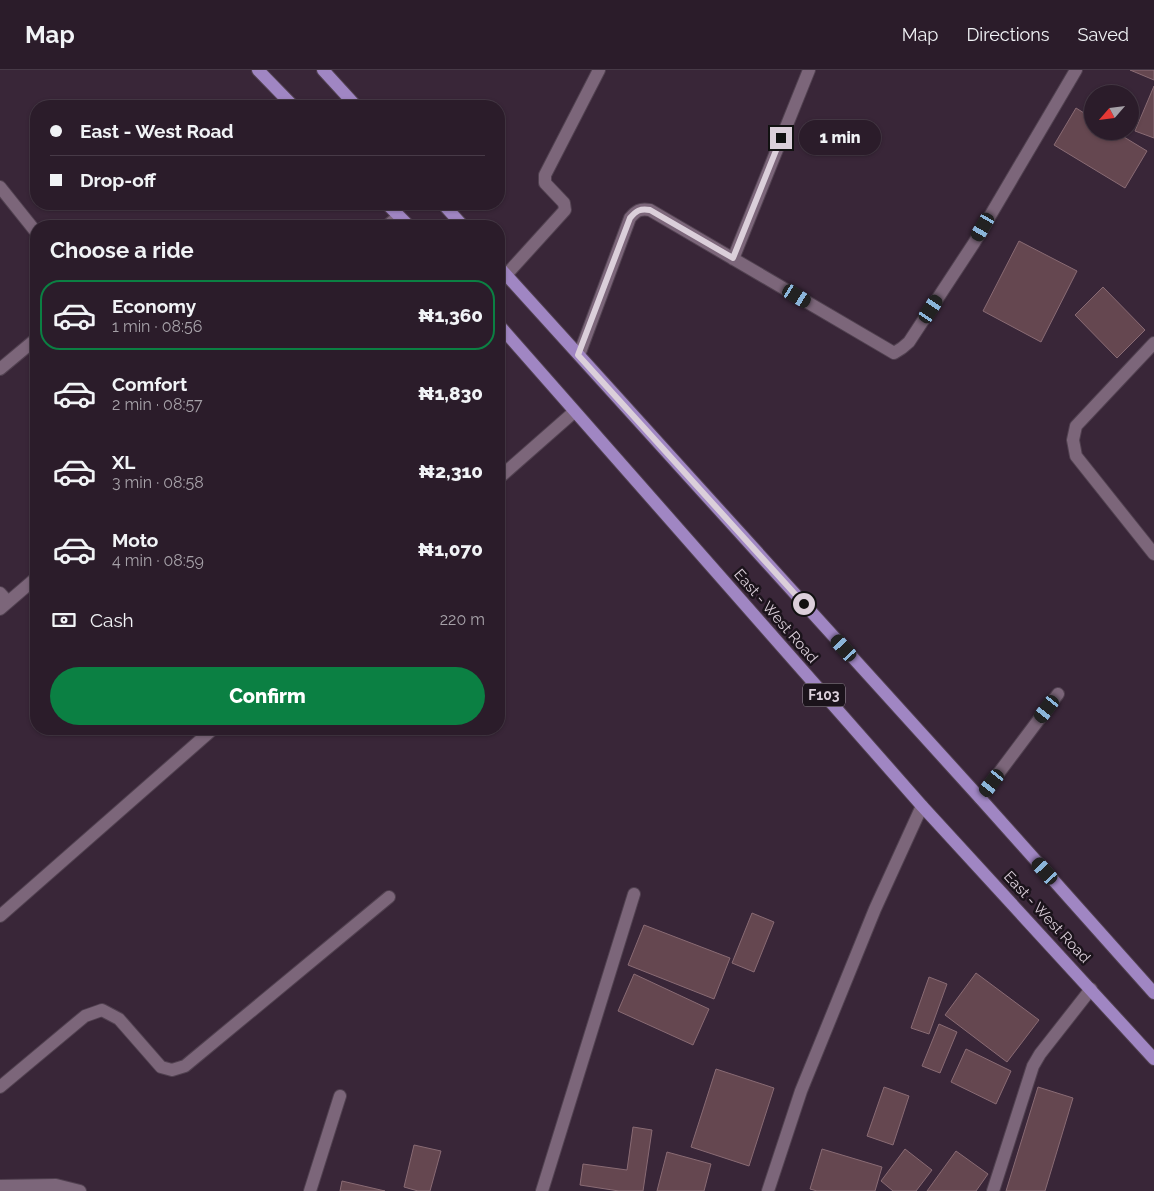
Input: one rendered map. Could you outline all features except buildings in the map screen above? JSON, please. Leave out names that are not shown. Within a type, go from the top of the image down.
[{"type":"main road","points":[[258,70],[287,100]]},
{"type":"main road","points":[[323,70],[350,100]]},
{"type":"main road","points":[[394,210],[403,220]]},
{"type":"main road","points":[[449,210],[458,220]]},
{"type":"main road","name":"East - West Road","points":[[505,274],[980,798],[1154,993]]},
{"type":"main road","name":"East - West Road","points":[[505,332],[922,806],[1154,1059]]},
{"type":"street","points":[[505,268],[565,210],[564,204],[545,183],[545,176],[599,70]]},
{"type":"street","points":[[733,258],[809,70]]},
{"type":"street","points":[[578,355],[630,218],[637,210],[643,209],[650,210],[894,353],[910,342],[974,243],[1076,70]]},
{"type":"street","points":[[0,187],[30,224]]},
{"type":"street","points":[[394,220],[399,216]]},
{"type":"street","points":[[1154,343],[1076,426],[1073,440],[1076,456],[1154,554]]},
{"type":"street","points":[[0,369],[30,344]]},
{"type":"street","points":[[505,473],[574,412]]},
{"type":"street","points":[[3,601],[30,582]]},
{"type":"street","points":[[980,798],[1058,694]]},
{"type":"street","points":[[0,916],[206,735]]},
{"type":"street","points":[[768,1191],[801,1091],[875,909],[922,806]]},
{"type":"street","points":[[542,1191],[634,894]]},
{"type":"street","points":[[0,1087],[85,1016],[102,1010],[119,1019],[161,1067],[172,1070],[185,1066],[389,897]]},
{"type":"street","points":[[993,1191],[1033,1066],[1040,1054],[1091,989]]},
{"type":"street","points":[[310,1191],[340,1096]]},
{"type":"street","points":[[0,1186],[56,1185],[80,1191]]},
{"type":"route","points":[[781,138],[733,258],[650,210],[637,210],[630,218],[578,355],[804,604]]}]
